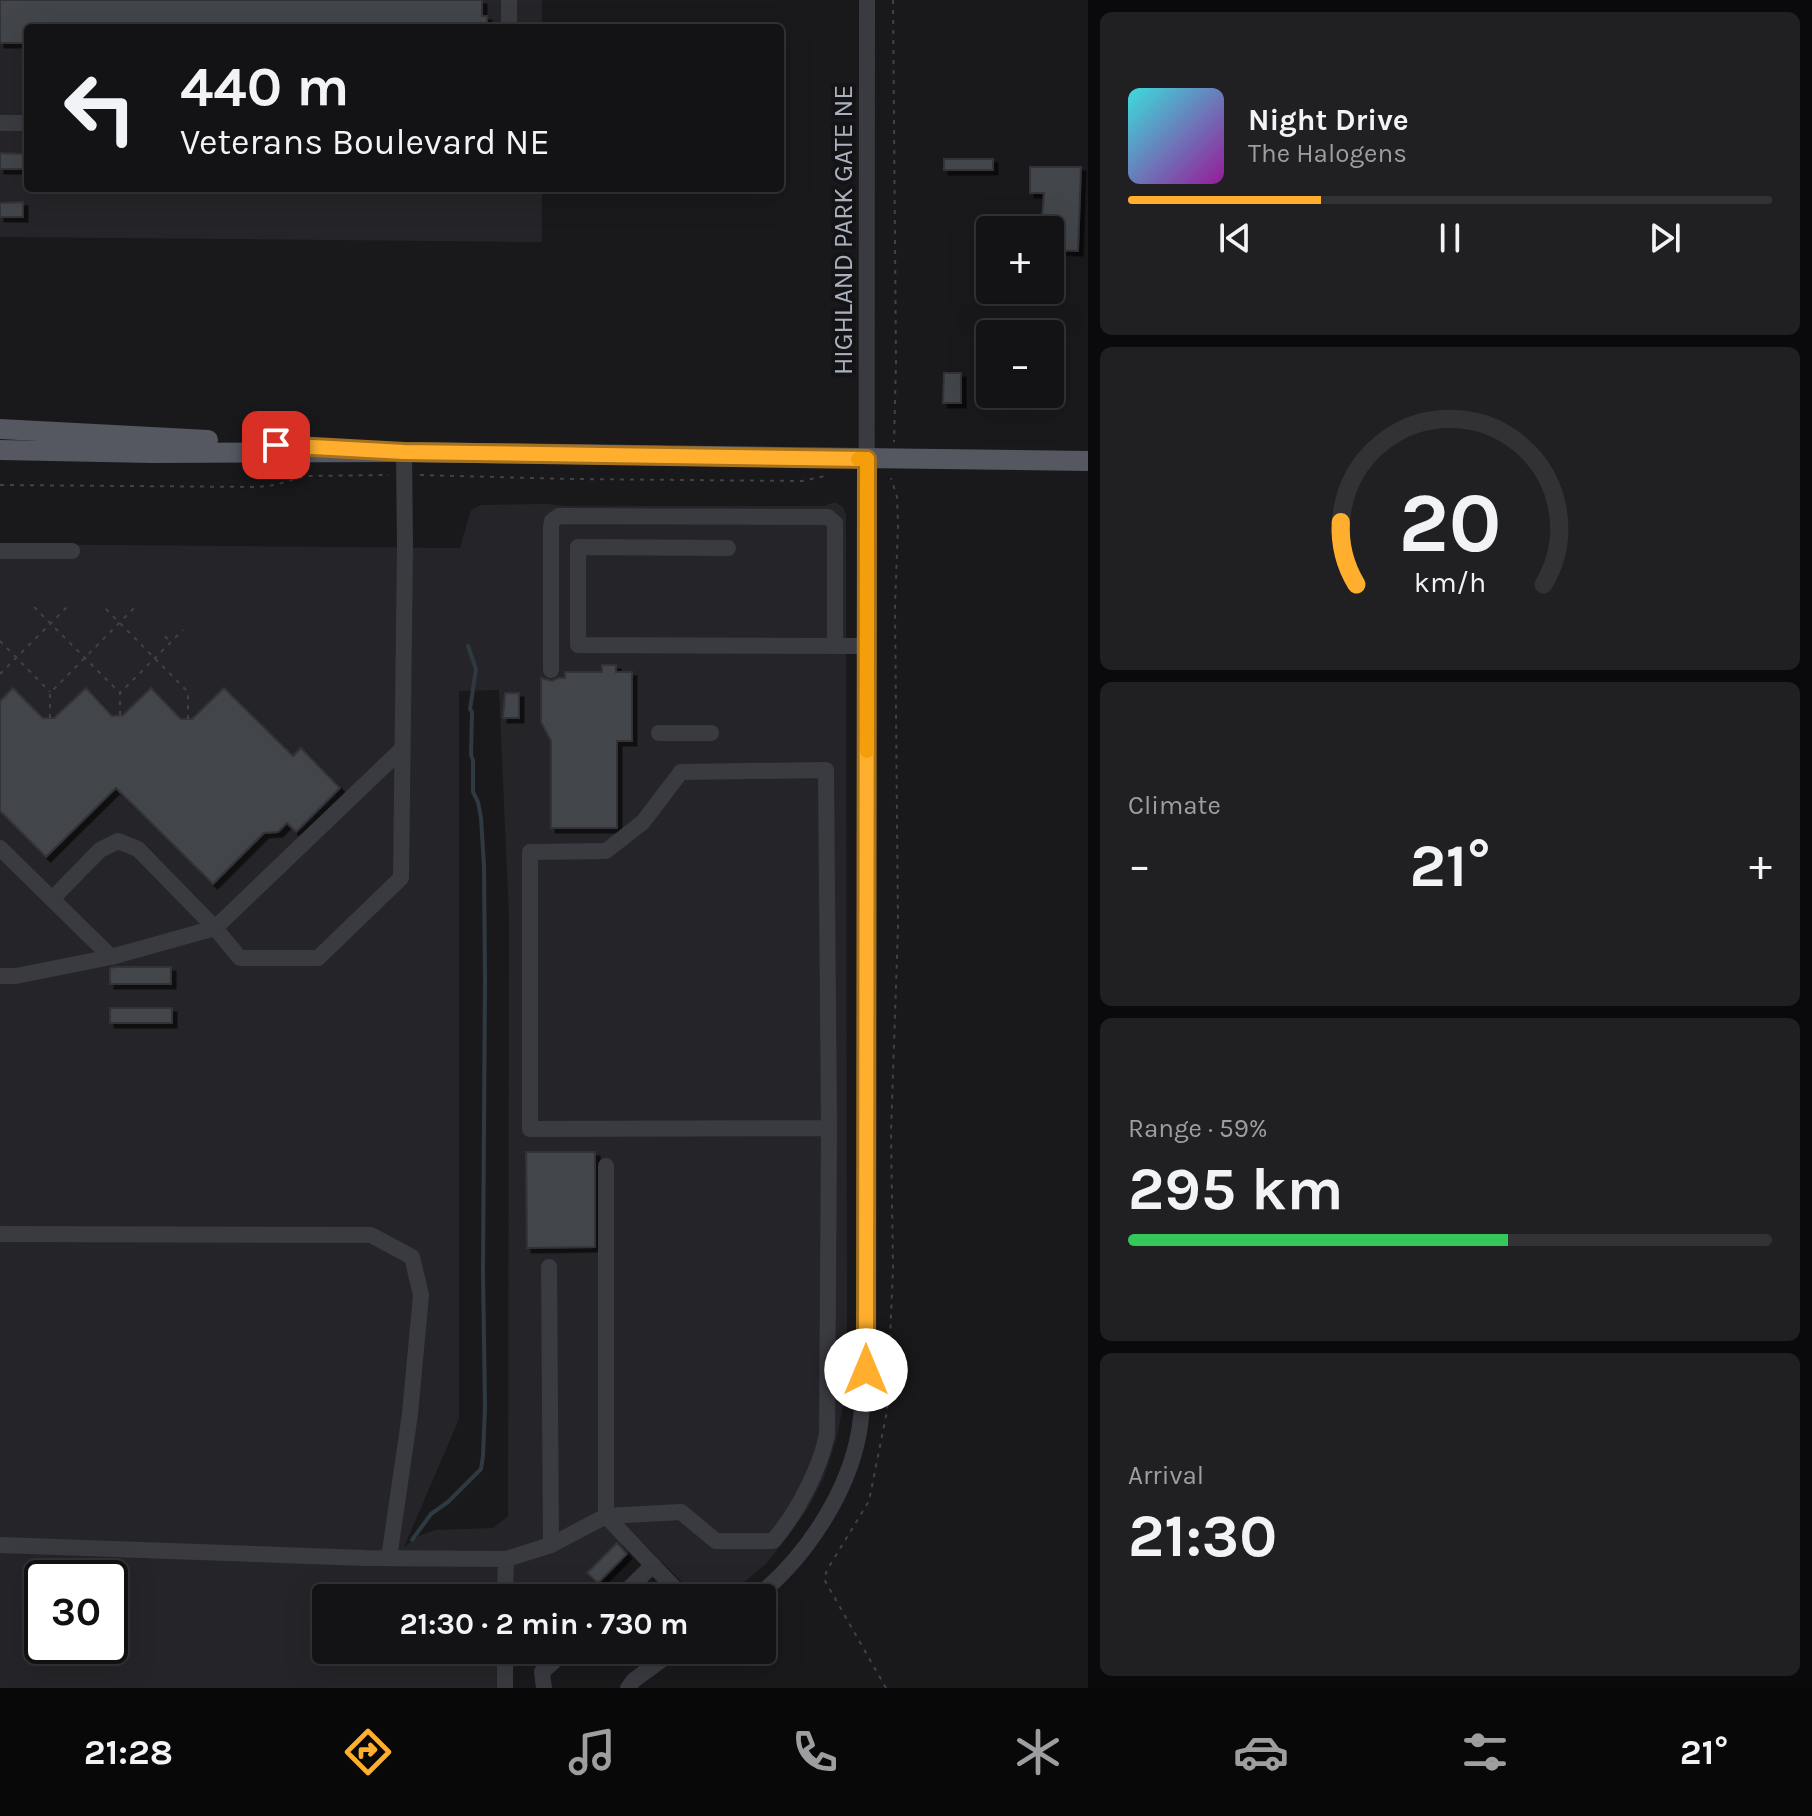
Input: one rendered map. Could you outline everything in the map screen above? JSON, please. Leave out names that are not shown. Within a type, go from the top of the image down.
[{"type":"main road","points":[[0,429],[404,452]]},
{"type":"main road","points":[[0,450],[1088,461]]},
{"type":"street","points":[[509,0],[509,24]]},
{"type":"street","name":"HIGHLAND PARK GATE NE","points":[[771,1584],[804,1548],[844,1482],[858,1434],[866,1370],[867,0]]},
{"type":"street","points":[[0,123],[24,123]]},
{"type":"street","points":[[52,899],[100,850],[118,841],[138,849],[240,958],[318,958],[401,878],[404,452]]},
{"type":"street","points":[[551,670],[551,527],[552,521],[559,516],[828,517],[835,523],[835,646]]},
{"type":"street","points":[[728,548],[578,547],[578,645],[867,646]]},
{"type":"street","points":[[0,551],[72,551]]},
{"type":"street","points":[[659,733],[711,733]]},
{"type":"street","points":[[0,976],[16,976],[111,957],[215,928],[402,749]]},
{"type":"street","points":[[0,1545],[506,1559],[551,1545],[606,1516],[681,1512],[716,1541],[773,1541],[813,1476],[827,1435],[829,1128],[826,770],[681,772],[643,822],[606,851],[530,852],[530,1129],[829,1128]]},
{"type":"street","points":[[0,848],[111,957]]},
{"type":"street","points":[[606,1166],[606,1516],[671,1584]]},
{"type":"street","points":[[0,1234],[371,1235],[412,1257],[421,1295],[410,1414],[389,1558]]},
{"type":"street","points":[[549,1267],[551,1545]]},
{"type":"street","points":[[505,1584],[506,1559]]},
{"type":"street","points":[[633,1584],[653,1565]]},
{"type":"street","points":[[505,1664],[505,1688]]},
{"type":"street","points":[[544,1688],[542,1672],[551,1664]]},
{"type":"street","points":[[628,1688],[656,1664]]},
{"type":"path","points":[[893,0],[896,429]]},
{"type":"path","points":[[886,1688],[824,1579],[869,1501],[887,1411],[893,1268],[891,1132],[898,927],[895,605],[898,525],[897,497],[891,478]]},
{"type":"path","points":[[0,674],[68,606]]},
{"type":"path","points":[[34,607],[120,693]]},
{"type":"path","points":[[50,693],[135,607]]},
{"type":"path","points":[[106,609],[188,692],[188,719]]},
{"type":"path","points":[[120,715],[120,693],[183,630]]},
{"type":"path","points":[[165,636],[170,643]]},
{"type":"path","points":[[0,641],[50,693],[50,718]]},
{"type":"shaded area","points":[[0,0],[542,0],[542,24],[24,24],[24,192],[542,192],[542,242],[0,237]]},
{"type":"shaded area","points":[[835,502],[843,507],[846,515],[847,1387],[836,1440],[824,1477],[808,1508],[786,1539],[765,1565],[742,1584],[684,1584],[640,1540],[597,1584],[312,1584],[312,1664],[517,1664],[513,1668],[513,1688],[0,1688],[0,544],[460,548],[471,510],[481,505],[824,506]],"holes":[[[499,690],[509,918],[508,1516],[493,1528],[435,1530],[419,1536],[404,1547],[459,1419],[459,691]]]},
{"type":"building","points":[[0,0],[482,0],[482,16],[487,16],[487,24],[24,24],[24,43],[0,43]]},
{"type":"building","points":[[0,153],[23,154],[23,169],[0,169]]},
{"type":"building","points":[[944,159],[993,159],[993,170],[944,170]]},
{"type":"building","points":[[1030,167],[1081,167],[1078,251],[1064,250],[1064,216],[1042,216],[1044,193],[1030,193]]},
{"type":"building","points":[[23,202],[23,217],[0,217],[0,203]]},
{"type":"building","points":[[944,373],[961,373],[961,403],[943,403]]},
{"type":"building","points":[[602,665],[616,665],[616,672],[632,672],[632,741],[617,741],[617,828],[551,828],[551,741],[541,722],[541,678],[552,681],[565,678],[565,672],[602,672]]},
{"type":"building","points":[[13,688],[43,718],[54,718],[86,688],[112,716],[123,715],[151,688],[181,719],[192,719],[224,688],[293,756],[301,748],[340,788],[296,832],[287,823],[278,832],[264,833],[213,884],[116,788],[46,857],[0,811],[0,701]]},
{"type":"building","points":[[505,693],[519,693],[519,718],[503,718]]},
{"type":"building","points":[[171,967],[171,984],[110,984],[110,968]]},
{"type":"building","points":[[110,1008],[172,1008],[172,1023],[110,1023]]},
{"type":"building","points":[[526,1152],[595,1152],[595,1247],[527,1248]]},
{"type":"building","points":[[617,1543],[627,1554],[598,1583],[587,1573]]},
{"type":"waterway","points":[[412,1540],[431,1514],[448,1502],[481,1469],[483,1456],[484,866],[481,818],[473,792],[471,755],[470,709],[476,669],[468,646]]},
{"type":"slow traffic","points":[[858,459],[867,459],[867,751]]},
{"type":"route","points":[[276,445],[404,452],[867,459],[866,1370]]}]
